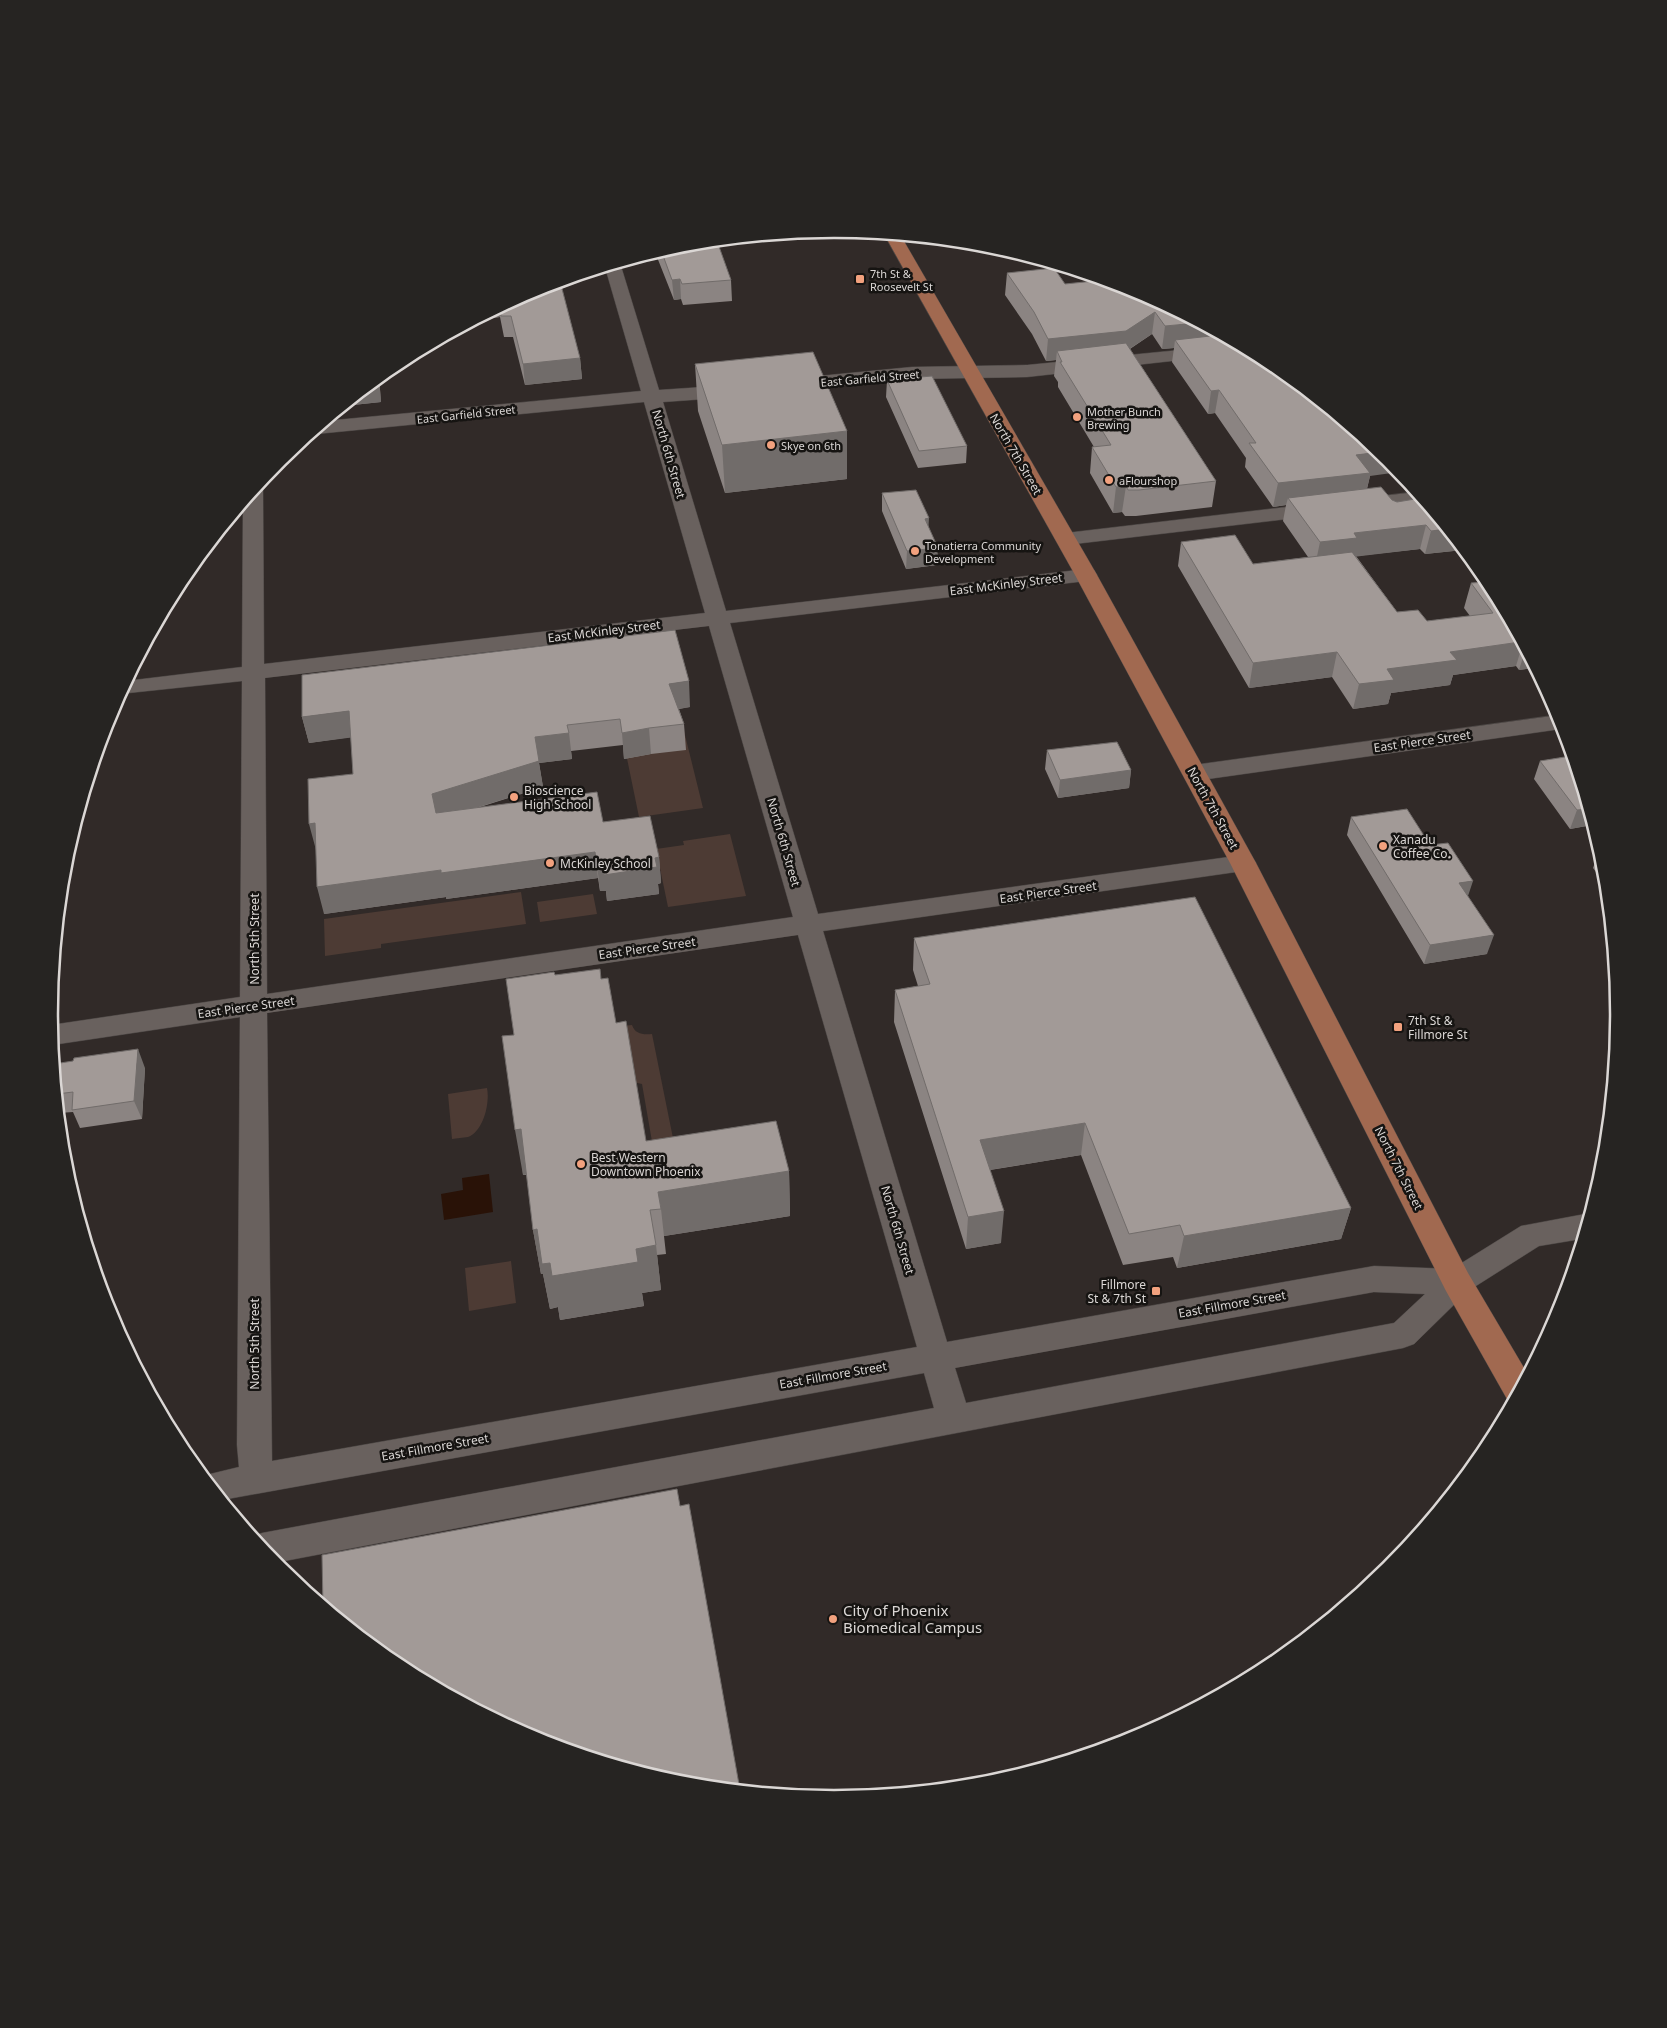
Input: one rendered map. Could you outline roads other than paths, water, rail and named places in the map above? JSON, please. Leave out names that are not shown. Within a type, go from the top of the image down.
[{"type":"main road","name":"North 7th Street","points":[[895,241],[1066,539],[1194,773],[1243,864],[1457,1282],[1516,1383]]},
{"type":"street","name":"North 6th Street","points":[[614,270],[954,1419]]},
{"type":"street","name":"East Garfield Street","points":[[766,388],[912,373],[968,370],[1028,371],[1226,350]]},
{"type":"street","name":"East Garfield Street","points":[[327,427],[619,399],[746,390]]},
{"type":"street","name":"North 5th Street","points":[[253,499],[254,1438],[257,1479]]},
{"type":"street","points":[[1066,539],[1414,499]]},
{"type":"street","name":"East McKinley Street","points":[[131,687],[1086,575]]},
{"type":"street","name":"East Pierce Street","points":[[1194,773],[1552,723]]},
{"type":"street","name":"East Pierce Street","points":[[58,1034],[1243,864]]},
{"type":"street","points":[[270,1547],[1403,1334],[1457,1282],[1532,1235],[1579,1227]]},
{"type":"street","name":"East Fillmore Street","points":[[218,1486],[1374,1279],[1457,1282]]},
{"type":"place","name":"7th St & Roosevelt St","points":[[860,279]]},
{"type":"place","name":"Mother Bunch Brewing","points":[[1077,417]]},
{"type":"place","name":"Skye on 6th","points":[[771,445]]},
{"type":"place","name":"aFlourshop","points":[[1109,480]]},
{"type":"place","name":"Tonatierra Community Development","points":[[915,551]]},
{"type":"place","name":"Bioscience High School","points":[[514,797]]},
{"type":"place","name":"Xanadu Coffee Co.","points":[[1383,846]]},
{"type":"place","name":"McKinley School","points":[[550,863]]},
{"type":"place","name":"7th St & Fillmore St","points":[[1398,1027]]},
{"type":"place","name":"Best Western Downtown Phoenix","points":[[581,1164]]},
{"type":"place","name":"Fillmore St & 7th St","points":[[1156,1291]]},
{"type":"place","name":"City of Phoenix Biomedical Campus","points":[[833,1619]]}]
